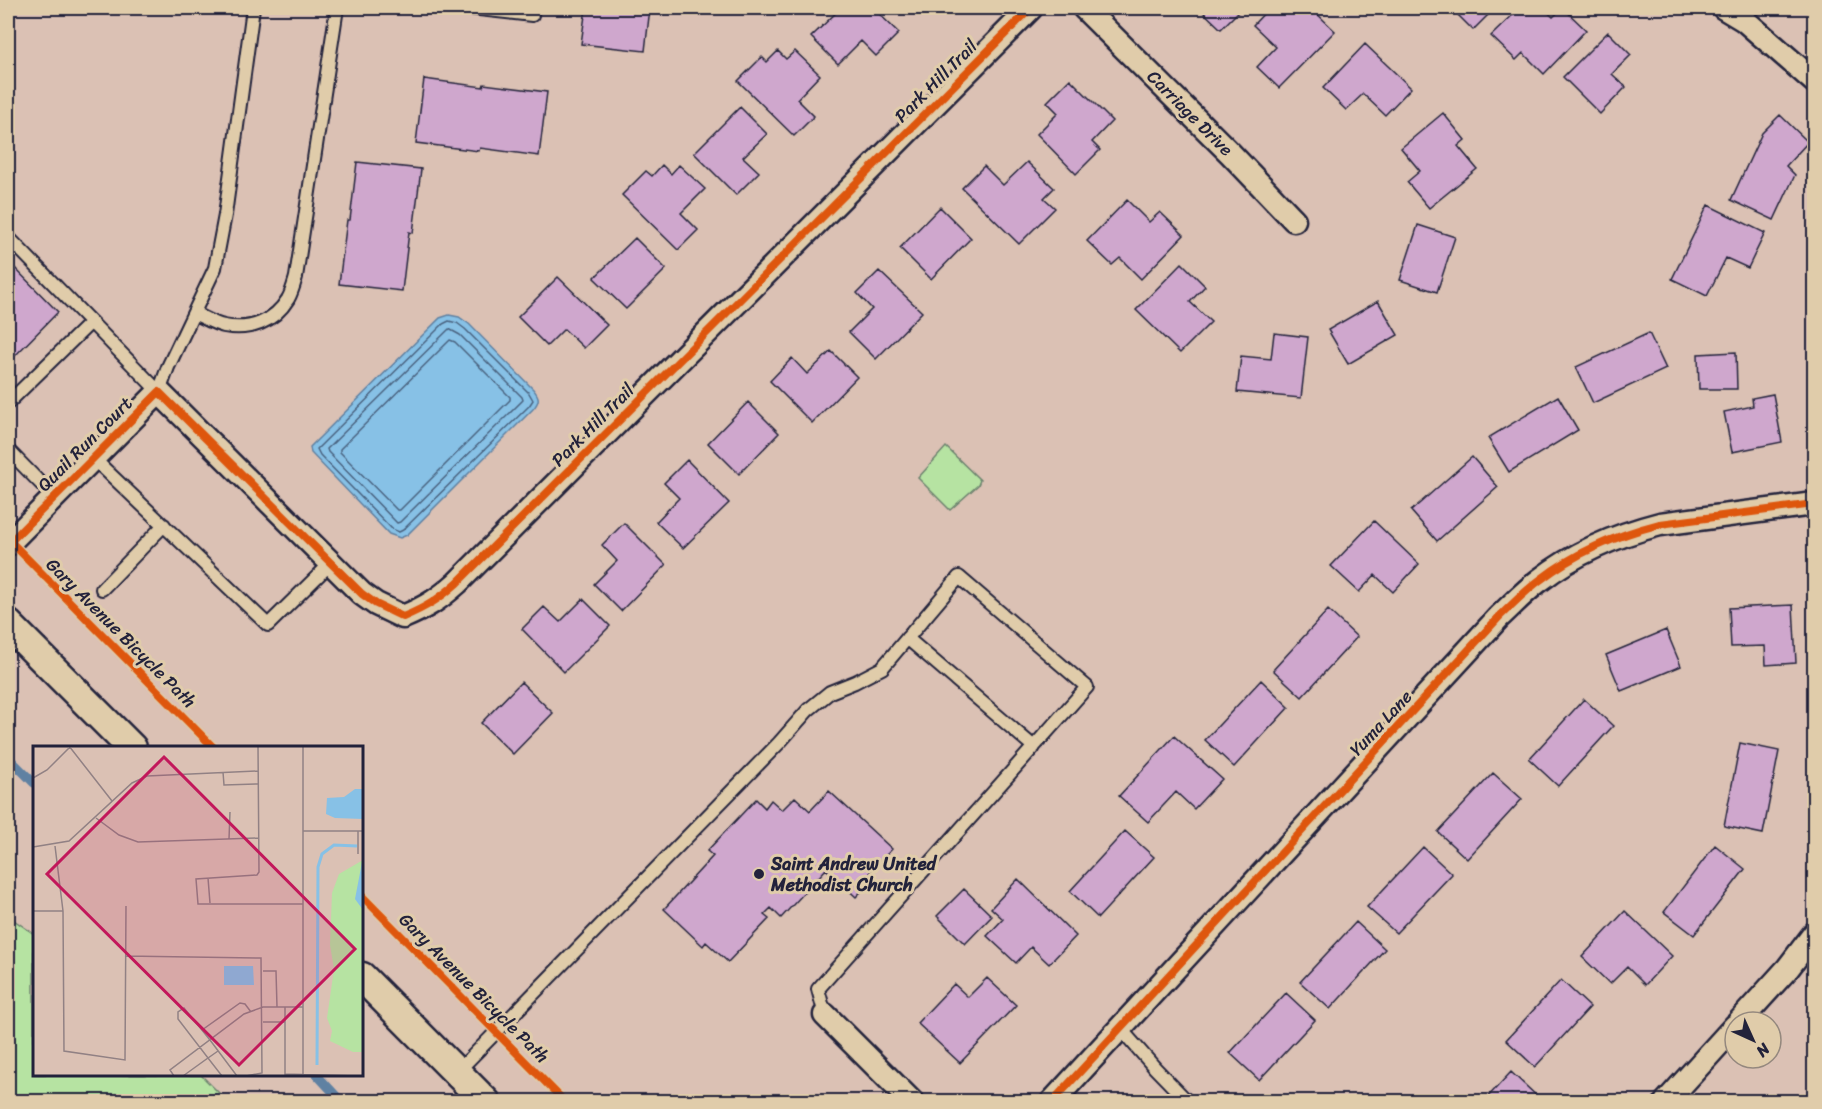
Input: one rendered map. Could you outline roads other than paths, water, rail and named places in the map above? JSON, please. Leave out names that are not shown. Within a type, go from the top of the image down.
[{"type":"street","name":"Park Hill Trail","points":[[159,392],[362,594],[376,604],[403,617],[435,602],[457,583],[1032,8]]},
{"type":"street","name":"Carriage Drive","points":[[1084,8],[1294,220]]},
{"type":"street","points":[[1724,8],[1744,20],[1815,81]]},
{"type":"street","name":"Quail Run Court","points":[[8,544],[159,392]]},
{"type":"street","name":"Yuma Lane","points":[[1052,1101],[1499,617],[1540,580],[1585,551],[1636,530],[1660,524],[1815,504]]},
{"type":"street","points":[[8,624],[131,746]]},
{"type":"street","points":[[1750,1010],[1815,934]]},
{"type":"street","points":[[363,978],[486,1101]]},
{"type":"street","points":[[825,1015],[912,1101]]},
{"type":"street","points":[[1666,1101],[1723,1039]]},
{"type":"lane","points":[[8,237],[159,392],[168,367],[215,268],[225,215],[253,8]]},
{"type":"lane","points":[[194,313],[222,326],[239,327],[261,324],[277,313],[289,298],[296,277],[336,8]]},
{"type":"lane","points":[[470,8],[532,15],[533,8]]},
{"type":"lane","points":[[8,403],[91,322]]},
{"type":"lane","points":[[8,450],[54,497]]},
{"type":"lane","points":[[93,458],[268,626],[331,563]]},
{"type":"lane","points":[[102,589],[164,525]]},
{"type":"lane","points":[[457,1073],[779,743],[808,710],[830,692],[882,668],[959,577],[1087,687],[818,989],[825,1015]]},
{"type":"lane","points":[[907,638],[1034,747]]},
{"type":"lane","points":[[1120,1028],[1188,1101]]},
{"type":"water","points":[[449,315],[459,317],[469,324],[533,389],[538,401],[533,409],[407,535],[400,538],[389,534],[311,453],[310,447],[440,318]]},
{"type":"waterway","points":[[8,757],[33,782]]},
{"type":"waterway","points":[[318,1076],[342,1102]]},
{"type":"place","name":"Saint Andrew United Methodist Church","points":[[759,874]]}]
